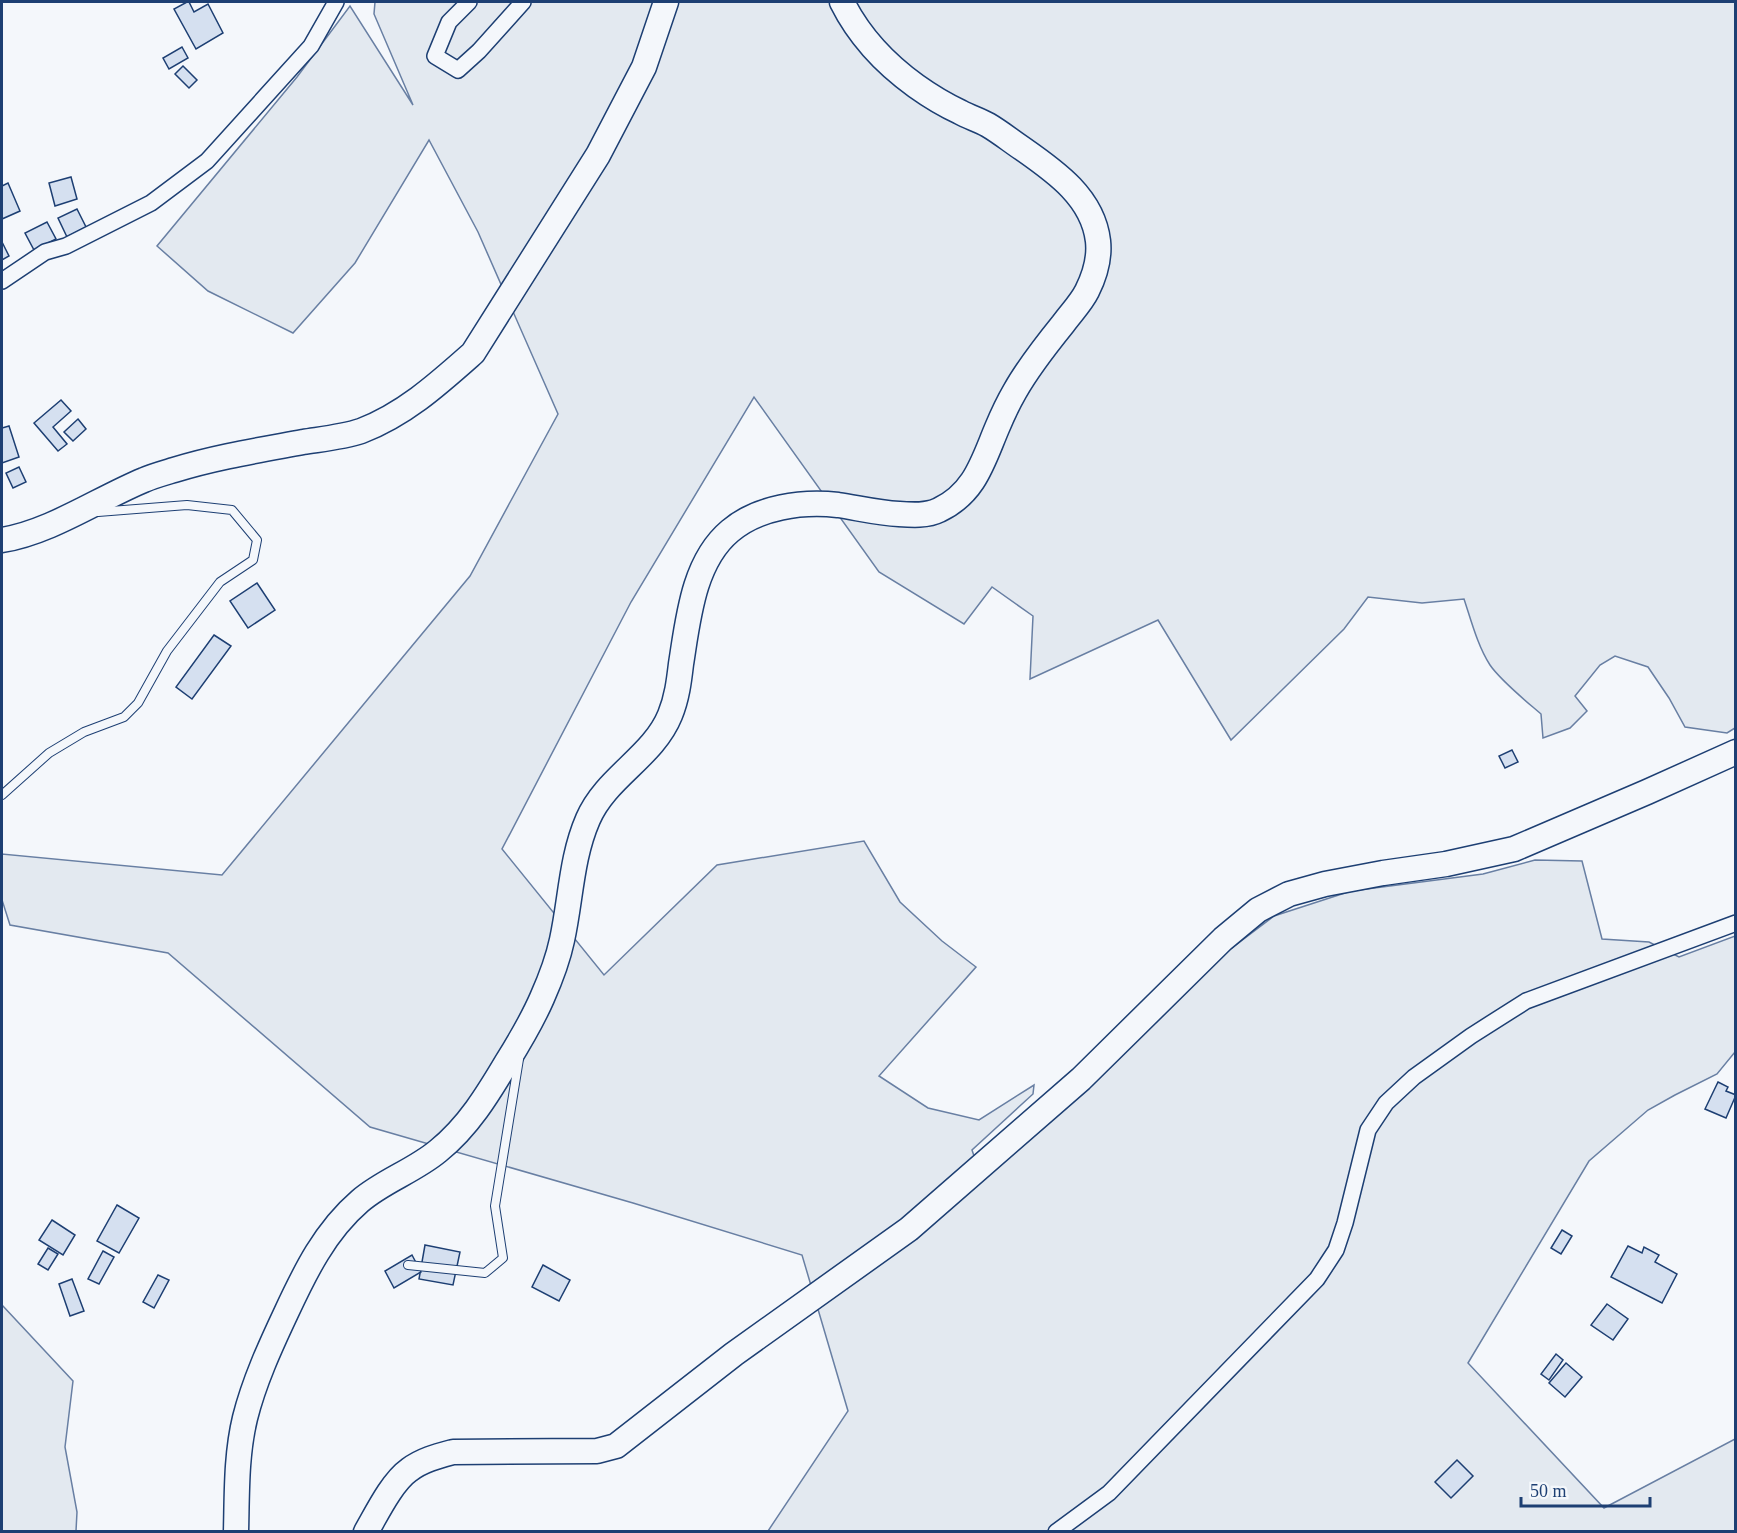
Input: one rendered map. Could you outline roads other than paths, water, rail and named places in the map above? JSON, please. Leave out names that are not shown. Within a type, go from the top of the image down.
[{"type":"main road","points":[[2,540],[17,537],[72,514],[144,479],[205,460],[358,432],[390,418],[418,399],[473,353],[598,155],[644,67],[666,2]]},
{"type":"main road","points":[[236,1532],[237,1479],[245,1419],[266,1356],[314,1257],[338,1224],[361,1199],[419,1165],[441,1149],[468,1121],[524,1034],[542,999],[561,944],[575,859],[591,812],[610,784],[655,741],[669,719],[677,697],[693,597],[702,570],[714,550],[727,533],[746,520],[776,509],[806,504],[836,505],[912,515],[935,513],[955,500],[975,482],[998,425],[1016,390],[1051,339],[1084,298],[1096,273],[1099,245],[1093,220],[1083,200],[1048,166],[990,126],[960,112],[920,88],[879,56],[860,32],[842,2]]},
{"type":"main road","points":[[366,1532],[397,1482],[408,1470],[430,1458],[453,1452],[597,1451],[616,1446],[734,1354],[909,1229],[1081,1079],[1222,939],[1258,910],[1289,894],[1324,885],[1383,873],[1446,864],[1514,849],[1736,752]]},
{"type":"street","points":[[2,281],[45,252],[66,246],[151,203],[207,161],[311,46],[336,2]]},
{"type":"street","points":[[469,2],[450,22],[435,56],[458,70],[479,51],[523,2]]},
{"type":"street","points":[[1056,1532],[1109,1493],[1317,1279],[1336,1250],[1345,1224],[1368,1130],[1386,1103],[1414,1077],[1471,1036],[1526,1002],[1736,923]]},
{"type":"lane","points":[[2,795],[49,753],[84,732],[124,717],[138,703],[167,651],[220,582],[252,560],[257,540],[232,510],[187,505],[72,514]]},
{"type":"lane","points":[[408,1265],[485,1273],[504,1258],[495,1206],[512,1094],[524,1034]]}]
